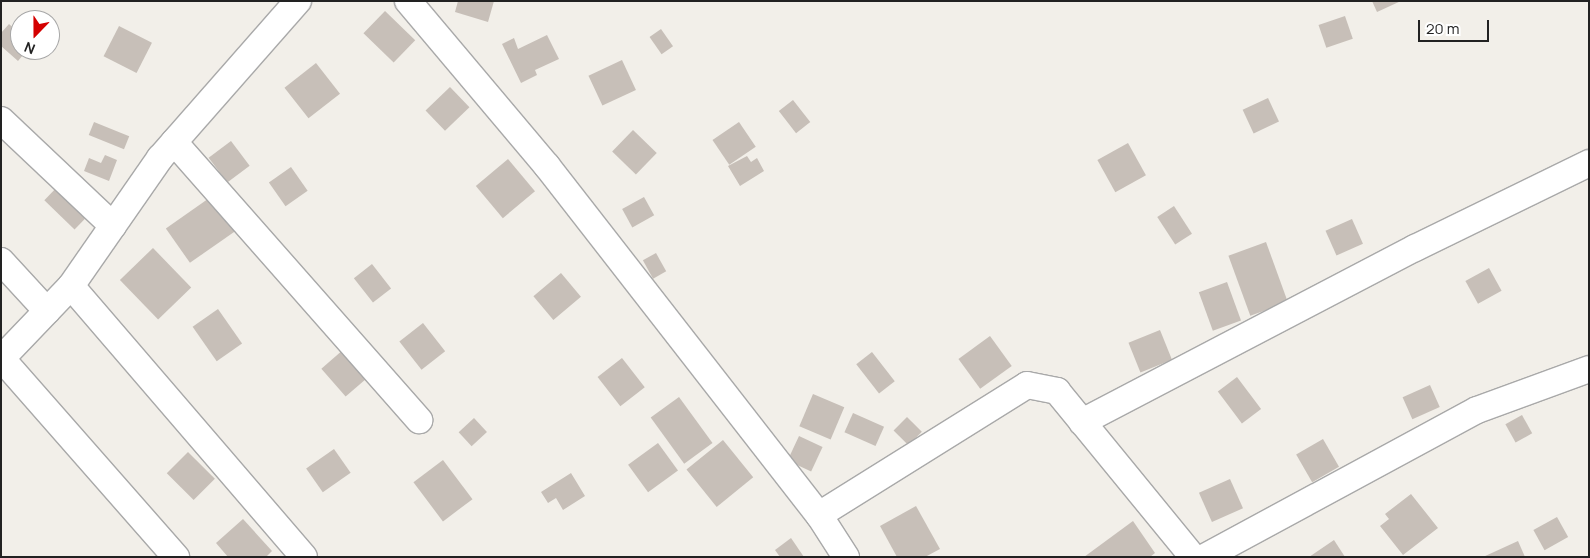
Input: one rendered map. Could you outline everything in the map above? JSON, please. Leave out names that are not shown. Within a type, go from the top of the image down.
[{"type":"street","points":[[176,557],[1,359],[70,286],[174,142],[298,1]]},
{"type":"street","points":[[408,1],[547,166],[819,515],[846,557]]},
{"type":"street","points":[[1,120],[113,226]]},
{"type":"street","points":[[174,142],[419,420]]},
{"type":"street","points":[[1082,422],[1415,248],[1589,163]]},
{"type":"street","points":[[1,261],[47,311]]},
{"type":"street","points":[[70,286],[304,557]]},
{"type":"street","points":[[1205,557],[1477,410],[1589,369]]},
{"type":"street","points":[[819,515],[1027,385],[1057,391],[1193,557]]},
{"type":"building","points":[[458,1],[494,1],[488,22],[455,12]]},
{"type":"building","points":[[1372,1],[1401,1],[1377,12]]},
{"type":"building","points":[[385,11],[415,40],[394,62],[363,33]]},
{"type":"building","points":[[1345,16],[1353,39],[1326,48],[1319,25]]},
{"type":"building","points":[[10,25],[10,54],[1,46],[1,33]]},
{"type":"building","points":[[119,26],[152,43],[137,73],[104,56]]},
{"type":"building","points":[[661,29],[673,46],[662,54],[650,37]]},
{"type":"building","points":[[547,35],[559,59],[535,70],[537,75],[521,83],[502,44],[514,38],[518,49]]},
{"type":"building","points":[[622,60],[636,90],[602,106],[588,76]]},
{"type":"building","points":[[316,63],[340,94],[308,118],[284,88]]},
{"type":"building","points":[[450,87],[469,107],[445,131],[426,111]]},
{"type":"building","points":[[1268,98],[1279,122],[1254,133],[1243,110]]},
{"type":"building","points":[[793,100],[810,122],[796,133],[779,111]]},
{"type":"building","points":[[94,122],[129,136],[124,149],[89,135]]},
{"type":"building","points":[[739,122],[756,147],[729,165],[712,140]]},
{"type":"building","points":[[633,130],[657,153],[636,175],[612,152]]},
{"type":"building","points":[[231,141],[250,166],[227,183],[209,158]]},
{"type":"building","points":[[1128,143],[1146,175],[1115,192],[1097,160]]},
{"type":"building","points":[[105,155],[117,160],[109,181],[84,171],[89,158],[101,163]]},
{"type":"building","points":[[747,156],[751,162],[757,158],[764,171],[740,186],[728,166]]},
{"type":"building","points":[[508,159],[535,191],[503,218],[476,186]]},
{"type":"building","points":[[291,167],[308,191],[286,206],[269,182]]},
{"type":"building","points":[[61,183],[91,212],[75,229],[44,200]]},
{"type":"building","points":[[215,194],[239,228],[190,263],[166,228]]},
{"type":"building","points":[[644,197],[654,215],[632,227],[622,209]]},
{"type":"building","points":[[1174,206],[1192,234],[1175,245],[1157,217]]},
{"type":"building","points":[[1352,219],[1363,244],[1336,255],[1326,231]]},
{"type":"building","points":[[1266,242],[1288,302],[1250,316],[1228,256]]},
{"type":"building","points":[[153,248],[191,288],[158,320],[120,280]]},
{"type":"building","points":[[656,253],[666,271],[653,279],[643,260]]},
{"type":"building","points":[[372,264],[391,288],[373,303],[354,278]]},
{"type":"building","points":[[1489,268],[1502,291],[1478,304],[1465,281]]},
{"type":"building","points":[[561,273],[581,297],[553,320],[533,296]]},
{"type":"building","points":[[1227,282],[1241,321],[1213,331],[1199,292]]},
{"type":"building","points":[[218,309],[242,343],[217,361],[193,327]]},
{"type":"building","points":[[423,323],[445,351],[422,370],[399,341]]},
{"type":"building","points":[[1160,330],[1172,360],[1140,372],[1128,343]]},
{"type":"building","points":[[990,336],[1012,366],[980,389],[958,359]]},
{"type":"building","points":[[344,349],[368,377],[346,397],[321,369]]},
{"type":"building","points":[[872,352],[895,381],[879,393],[856,364]]},
{"type":"building","points":[[622,358],[645,387],[620,406],[598,377]]},
{"type":"building","points":[[1237,377],[1261,409],[1242,423],[1218,391]]},
{"type":"building","points":[[1430,385],[1440,407],[1412,419],[1403,397]]},
{"type":"building","points":[[813,394],[844,407],[831,440],[799,426]]},
{"type":"building","points":[[679,397],[713,443],[684,464],[651,418]]},
{"type":"building","points":[[853,413],[884,427],[876,446],[844,432]]},
{"type":"building","points":[[1522,415],[1532,433],[1516,443],[1505,424]]},
{"type":"building","points":[[907,417],[922,432],[908,445],[894,430]]},
{"type":"building","points":[[474,418],[487,432],[472,446],[459,432]]},
{"type":"building","points":[[799,436],[823,447],[811,471],[788,460]]},
{"type":"building","points":[[1323,439],[1339,467],[1312,482],[1296,454]]},
{"type":"building","points":[[723,440],[753,477],[717,507],[686,470]]},
{"type":"building","points":[[658,443],[678,471],[648,492],[628,465]]},
{"type":"building","points":[[334,449],[351,473],[323,492],[306,469]]},
{"type":"building","points":[[188,452],[215,479],[194,500],[167,473]]},
{"type":"building","points":[[443,460],[472,499],[443,521],[413,482]]},
{"type":"building","points":[[571,473],[585,496],[563,510],[556,498],[548,503],[541,492]]},
{"type":"building","points":[[1230,479],[1243,508],[1212,522],[1199,493]]},
{"type":"building","points":[[1411,494],[1438,528],[1403,555],[1380,526],[1389,519],[1385,514]]},
{"type":"building","points":[[916,506],[940,549],[925,557],[897,557],[880,526]]},
{"type":"building","points":[[1557,517],[1568,537],[1545,550],[1533,530]]},
{"type":"building","points":[[243,519],[272,551],[266,557],[228,557],[216,543]]},
{"type":"building","points":[[1133,521],[1155,553],[1150,557],[1084,557]]},
{"type":"building","points":[[791,538],[804,557],[780,557],[775,550]]},
{"type":"building","points":[[1334,540],[1345,557],[1309,557]]},
{"type":"building","points":[[1518,541],[1525,557],[1483,557]]}]
